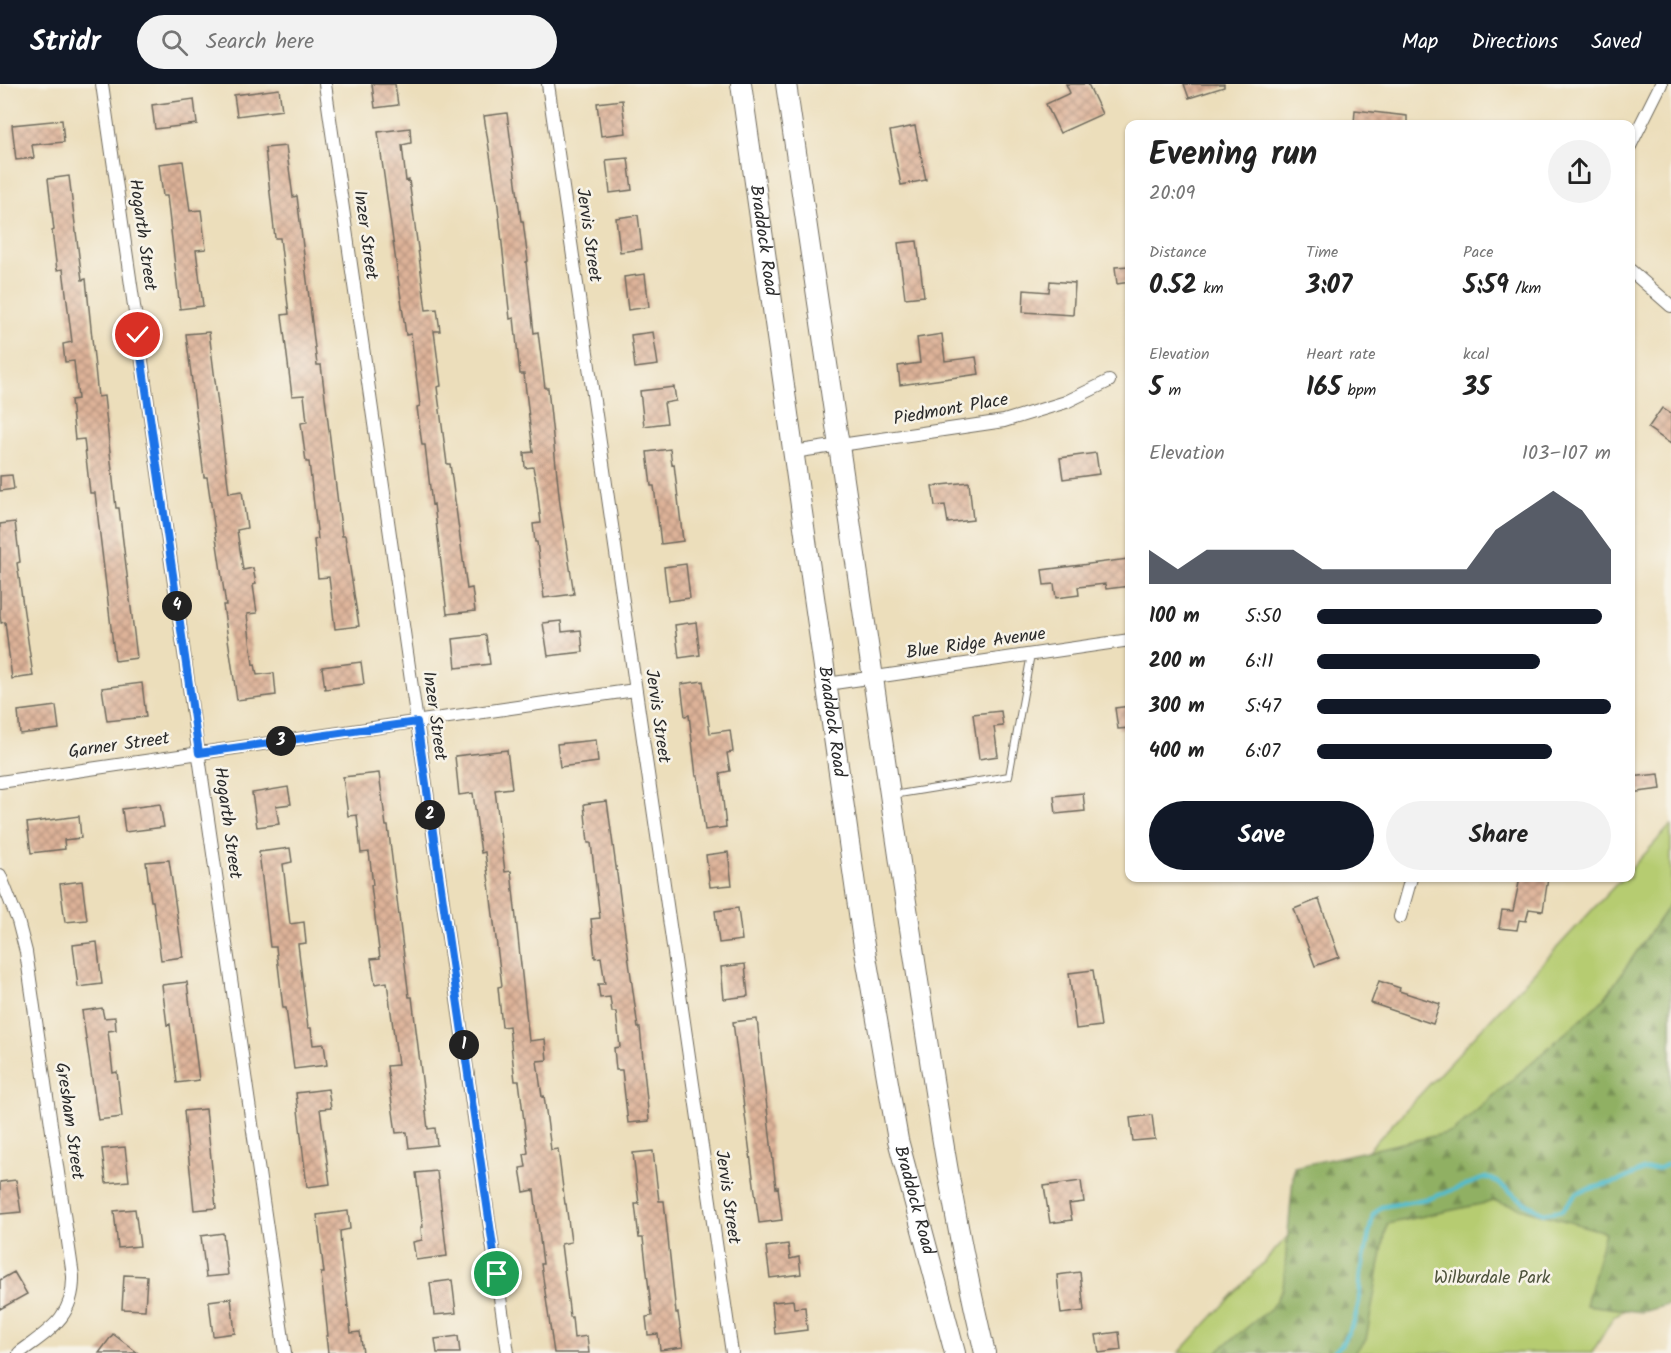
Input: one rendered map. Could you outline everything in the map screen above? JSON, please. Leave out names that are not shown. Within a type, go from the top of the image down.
[{"type":"main road","name":"Braddock Road","points":[[741,84],[862,934],[898,1140],[954,1353]]},
{"type":"main road","name":"Braddock Road","points":[[786,84],[872,677],[952,1201],[964,1266],[985,1353]]},
{"type":"street","name":"Hogarth Street","points":[[102,84],[285,1353]]},
{"type":"street","name":"Inzer Street","points":[[325,84],[508,1353]]},
{"type":"street","name":"Jervis Street","points":[[548,84],[732,1353]]},
{"type":"street","points":[[1635,136],[1661,84]]},
{"type":"street","points":[[1635,274],[1671,306]]},
{"type":"street","name":"Piedmont Place","points":[[793,452],[1004,421],[1066,402],[1109,381]]},
{"type":"street","name":"Blue Ridge Avenue","points":[[827,684],[1125,641]]},
{"type":"street","name":"Garner Street","points":[[0,782],[635,690]]},
{"type":"street","name":"Gresham Street","points":[[0,875],[18,921],[26,952],[73,1276],[72,1294],[66,1312],[56,1325],[19,1353]]},
{"type":"street","points":[[1400,917],[1410,882]]},
{"type":"lane","points":[[890,795],[1009,776],[1031,654]]},
{"type":"green space","name":"Wilburdale Park","points":[[1671,825],[1671,1284],[1614,1316],[1592,1353],[1179,1353],[1618,882],[1635,882],[1635,865]]},
{"type":"green space","points":[[1671,902],[1671,1304],[1642,1312],[1586,1305],[1605,1232],[1495,1201],[1387,1224],[1366,1340],[1354,1353],[1215,1353],[1271,1308],[1283,1289],[1294,1167],[1452,1132],[1604,999]]},
{"type":"building","points":[[372,84],[395,84],[398,105],[375,108]]},
{"type":"building","points":[[1066,84],[1088,84],[1102,114],[1060,133],[1046,104],[1070,93]]},
{"type":"building","points":[[1184,84],[1224,84],[1224,87],[1189,98]]},
{"type":"building","points":[[279,89],[282,110],[237,116],[234,95]]},
{"type":"building","points":[[194,99],[197,124],[155,129],[152,105]]},
{"type":"building","points":[[622,100],[626,133],[601,136],[597,103]]},
{"type":"building","points":[[1355,110],[1407,116],[1407,120],[1354,120]]},
{"type":"building","points":[[507,113],[528,261],[526,262],[534,333],[538,332],[545,388],[548,388],[560,504],[574,594],[544,598],[533,524],[541,523],[537,487],[533,467],[525,468],[524,453],[533,452],[524,374],[520,374],[514,318],[510,319],[498,206],[484,116]]},
{"type":"building","points":[[62,120],[64,142],[32,145],[34,158],[16,160],[12,125]]},
{"type":"building","points":[[915,126],[926,180],[901,185],[890,131]]},
{"type":"building","points":[[410,128],[411,143],[402,145],[406,181],[409,180],[426,310],[437,309],[440,331],[434,331],[441,386],[437,387],[467,589],[472,588],[475,611],[447,614],[434,504],[432,505],[425,445],[422,445],[417,407],[420,406],[411,334],[406,335],[378,132]]},
{"type":"building","points":[[286,146],[293,197],[297,196],[317,365],[321,365],[342,536],[345,536],[359,626],[335,629],[329,577],[318,578],[314,540],[318,539],[309,462],[306,462],[301,423],[307,422],[304,395],[292,396],[282,315],[289,314],[280,238],[275,238],[265,148]]},
{"type":"building","points":[[628,158],[632,190],[610,193],[606,160]]},
{"type":"building","points":[[183,161],[190,211],[201,210],[206,249],[196,250],[203,306],[180,309],[167,196],[163,196],[159,164]]},
{"type":"building","points":[[69,176],[82,280],[86,279],[98,397],[104,396],[116,508],[119,508],[137,658],[115,661],[95,493],[90,493],[84,439],[75,440],[71,400],[78,399],[74,361],[65,362],[63,344],[72,342],[63,269],[57,270],[52,231],[54,230],[48,179]]},
{"type":"building","points":[[638,215],[642,249],[620,252],[616,218]]},
{"type":"building","points":[[917,241],[924,296],[905,298],[898,243]]},
{"type":"building","points":[[1125,266],[1125,283],[1117,284],[1115,267]]},
{"type":"building","points":[[645,274],[649,307],[628,310],[624,277]]},
{"type":"building","points":[[1050,281],[1075,283],[1073,315],[1023,312],[1024,290],[1049,292]]},
{"type":"building","points":[[209,332],[229,493],[242,491],[247,528],[237,530],[243,570],[253,568],[256,584],[253,585],[257,613],[247,614],[253,665],[255,664],[257,675],[274,673],[276,695],[237,700],[223,605],[226,605],[207,477],[204,477],[186,334]]},
{"type":"building","points":[[653,332],[658,365],[635,368],[631,335]]},
{"type":"building","points":[[942,334],[945,361],[976,357],[979,374],[900,385],[898,366],[920,363],[917,338]]},
{"type":"building","points":[[674,387],[676,401],[664,403],[667,423],[644,426],[640,391]]},
{"type":"building","points":[[1662,408],[1671,414],[1671,444],[1648,428]]},
{"type":"building","points":[[670,449],[672,465],[674,464],[683,541],[661,544],[654,486],[651,486],[647,452]]},
{"type":"building","points":[[1096,453],[1099,474],[1063,479],[1060,458]]},
{"type":"building","points":[[12,475],[14,489],[0,491],[0,476]]},
{"type":"building","points":[[969,482],[973,520],[948,523],[945,505],[935,506],[932,486]]},
{"type":"building","points":[[15,522],[20,562],[17,563],[33,676],[12,679],[5,622],[1,623],[0,616],[0,524]]},
{"type":"building","points":[[1125,559],[1125,587],[1106,589],[1105,584],[1078,587],[1079,595],[1056,598],[1054,584],[1044,585],[1042,570]]},
{"type":"building","points":[[686,564],[690,598],[668,601],[664,567]]},
{"type":"building","points":[[561,621],[562,632],[581,630],[583,652],[548,656],[543,623]]},
{"type":"building","points":[[696,622],[700,655],[679,658],[675,625]]},
{"type":"building","points":[[486,635],[490,664],[456,668],[453,639]]},
{"type":"building","points":[[361,662],[364,684],[325,689],[322,667]]},
{"type":"building","points":[[703,681],[710,733],[730,730],[733,752],[727,753],[730,771],[720,773],[726,827],[705,830],[689,715],[685,716],[681,684]]},
{"type":"building","points":[[142,683],[146,717],[107,721],[102,688]]},
{"type":"building","points":[[56,706],[59,729],[20,734],[18,711]]},
{"type":"building","points":[[1125,707],[1125,728],[1118,729],[1115,708]]},
{"type":"building","points":[[1001,711],[1003,726],[994,727],[998,756],[979,759],[973,714]]},
{"type":"building","points":[[596,740],[598,762],[560,767],[557,744]]},
{"type":"building","points":[[507,750],[512,788],[495,790],[505,872],[511,871],[529,1041],[545,1039],[547,1060],[537,1061],[551,1150],[558,1149],[571,1242],[561,1244],[570,1317],[572,1317],[574,1338],[587,1336],[589,1353],[554,1353],[541,1264],[543,1264],[534,1190],[524,1192],[520,1168],[526,1167],[524,1154],[528,1153],[519,1081],[515,1081],[509,1026],[502,1027],[498,987],[502,986],[485,852],[481,853],[473,793],[459,795],[455,756]]},
{"type":"building","points":[[379,773],[386,826],[388,826],[409,997],[412,997],[428,1129],[435,1128],[437,1145],[409,1148],[407,1132],[396,1133],[387,1066],[398,1065],[387,982],[375,984],[371,959],[380,958],[369,852],[361,853],[357,815],[348,816],[343,777]]},
{"type":"building","points":[[1659,774],[1661,789],[1635,792],[1635,776]]},
{"type":"building","points":[[288,787],[291,804],[276,806],[279,824],[257,827],[252,793]]},
{"type":"building","points":[[1083,793],[1085,811],[1056,814],[1054,796]]},
{"type":"building","points":[[607,801],[638,1028],[640,1028],[649,1121],[628,1123],[622,1070],[616,1070],[614,1048],[620,1047],[616,1012],[612,1012],[610,997],[600,998],[598,984],[605,984],[601,957],[595,958],[591,919],[600,918],[584,804]]},
{"type":"building","points":[[160,804],[164,827],[125,832],[122,809]]},
{"type":"building","points":[[79,816],[81,838],[64,840],[65,849],[31,853],[27,823]]},
{"type":"building","points":[[290,848],[292,862],[283,864],[290,924],[304,922],[306,943],[298,944],[308,1028],[311,1028],[313,1045],[324,1044],[327,1065],[294,1069],[286,1008],[283,1008],[276,947],[270,947],[259,852]]},
{"type":"building","points":[[728,852],[732,885],[710,887],[706,855]]},
{"type":"building","points":[[169,860],[183,957],[161,960],[146,862]]},
{"type":"building","points":[[82,881],[87,920],[65,922],[60,884]]},
{"type":"building","points":[[1519,882],[1547,882],[1543,911],[1529,909],[1526,921],[1519,920],[1517,930],[1499,928],[1502,910],[1513,911]]},
{"type":"building","points":[[1319,899],[1339,957],[1315,966],[1294,909]]},
{"type":"building","points":[[738,908],[742,940],[719,943],[715,911]]},
{"type":"building","points":[[97,942],[102,984],[78,987],[73,945]]},
{"type":"building","points":[[745,964],[748,996],[724,999],[721,967]]},
{"type":"building","points":[[1093,970],[1101,1026],[1076,1029],[1069,973]]},
{"type":"building","points":[[1379,981],[1400,988],[1399,991],[1440,1004],[1433,1024],[1371,1003]]},
{"type":"building","points":[[187,982],[199,1080],[177,1083],[170,1024],[167,1025],[162,985]]},
{"type":"building","points":[[102,1008],[104,1018],[115,1017],[116,1030],[108,1031],[113,1073],[117,1072],[122,1117],[98,1120],[82,1011]]},
{"type":"building","points":[[757,1019],[776,1188],[778,1187],[782,1220],[759,1223],[733,1022]]},
{"type":"building","points":[[328,1089],[331,1108],[320,1109],[330,1184],[307,1187],[296,1093]]},
{"type":"building","points":[[206,1109],[216,1208],[194,1210],[184,1111]]},
{"type":"building","points":[[1152,1115],[1155,1139],[1133,1141],[1130,1118]]},
{"type":"building","points":[[125,1147],[129,1181],[106,1183],[102,1149]]},
{"type":"building","points":[[653,1151],[659,1201],[664,1201],[676,1313],[678,1313],[683,1347],[660,1350],[658,1334],[648,1335],[646,1317],[652,1316],[643,1238],[639,1238],[635,1204],[639,1204],[633,1153]]},
{"type":"building","points":[[437,1171],[447,1256],[416,1260],[413,1242],[422,1240],[421,1227],[423,1227],[416,1173]]},
{"type":"building","points":[[16,1180],[21,1212],[0,1214],[0,1182]]},
{"type":"building","points":[[1081,1181],[1084,1202],[1069,1204],[1072,1220],[1050,1223],[1044,1186]]},
{"type":"building","points":[[135,1209],[140,1246],[118,1248],[114,1211]]},
{"type":"building","points":[[348,1211],[350,1229],[340,1231],[341,1248],[351,1333],[360,1332],[363,1353],[328,1353],[321,1273],[324,1273],[317,1215]]},
{"type":"building","points":[[223,1233],[228,1275],[206,1277],[201,1236]]},
{"type":"building","points":[[788,1244],[790,1259],[799,1257],[801,1274],[770,1278],[766,1247]]},
{"type":"building","points":[[14,1272],[27,1294],[0,1309],[0,1280]]},
{"type":"building","points":[[1080,1272],[1084,1311],[1061,1314],[1057,1275]]},
{"type":"building","points":[[124,1275],[147,1276],[145,1310],[122,1309]]},
{"type":"building","points":[[452,1280],[456,1313],[434,1315],[430,1283]]},
{"type":"building","points":[[231,1298],[235,1333],[213,1336],[209,1301]]},
{"type":"building","points":[[793,1300],[794,1308],[805,1307],[807,1330],[775,1334],[772,1302]]},
{"type":"building","points":[[1119,1332],[1121,1350],[1099,1353],[1096,1335]]},
{"type":"building","points":[[113,1334],[138,1353],[99,1353]]},
{"type":"building","points":[[458,1336],[460,1353],[437,1353],[435,1339]]},
{"type":"waterway","points":[[1333,1353],[1341,1345],[1354,1322],[1373,1215],[1381,1207],[1431,1198],[1485,1178],[1491,1178],[1527,1204],[1544,1213],[1563,1210],[1578,1192],[1671,1163]]},
{"type":"route","points":[[138,335],[199,753],[417,722],[497,1274]]}]
